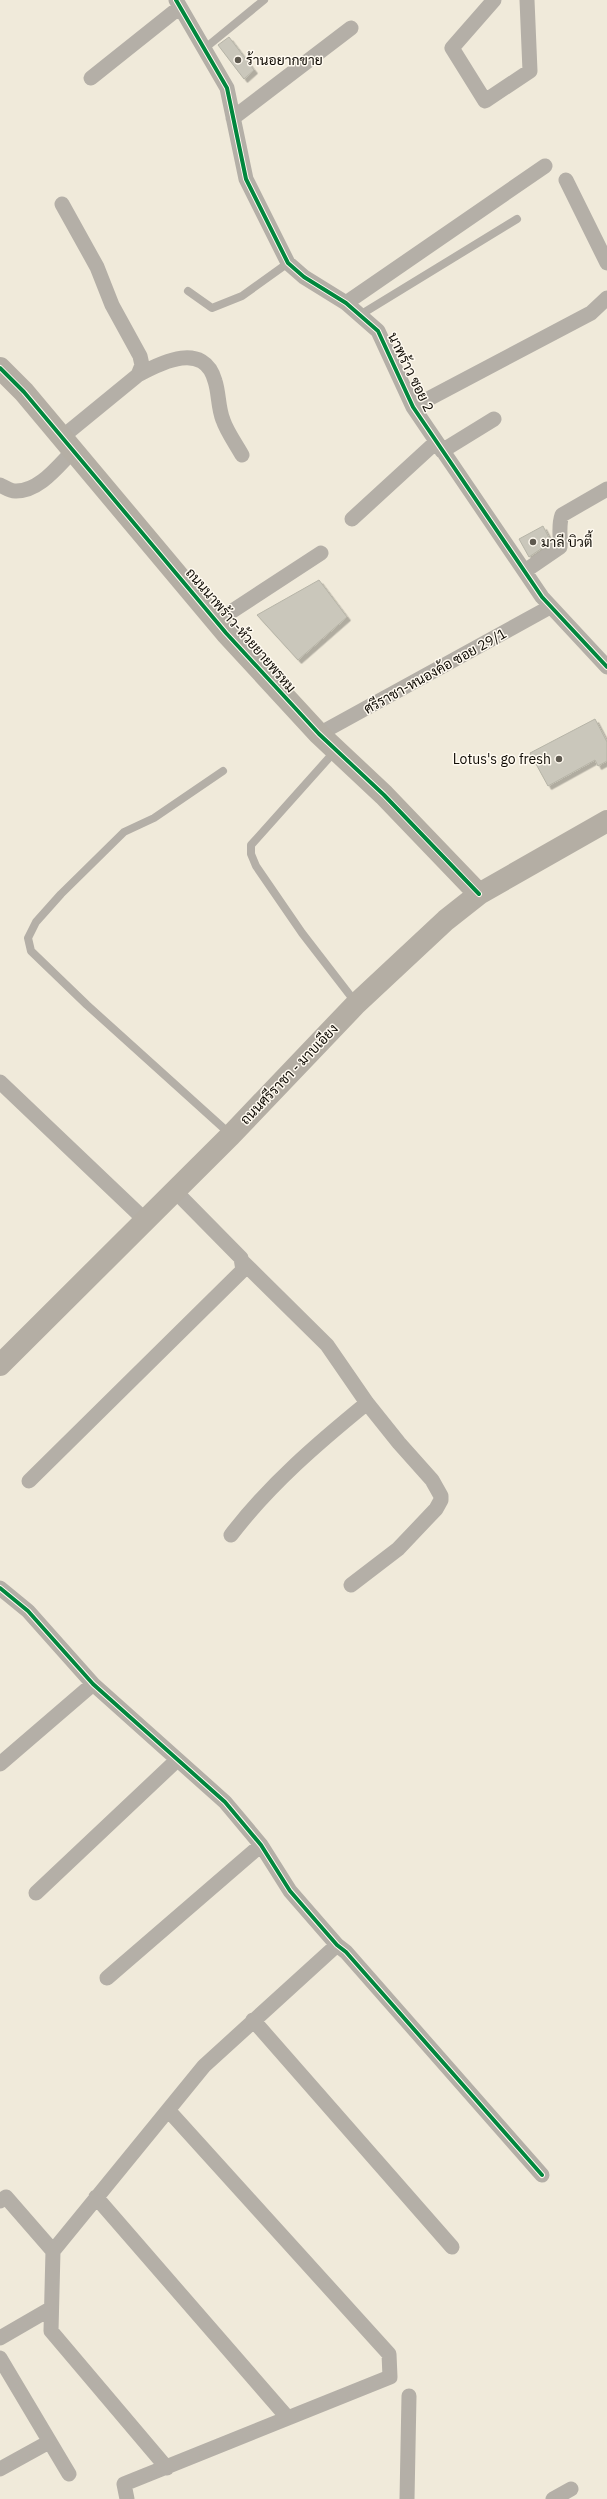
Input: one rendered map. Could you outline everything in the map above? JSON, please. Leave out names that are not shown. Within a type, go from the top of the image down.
[{"type":"main road","name":"ถนนนาพร้าว-ห้วยยายพรหม","points":[[0,368],[24,392],[217,621],[319,734],[479,894]]},
{"type":"main road","name":"ถนนศรีราชา - มาบเอียง","points":[[0,1365],[231,1135],[356,1004],[446,920],[479,894],[607,821]]},
{"type":"street","points":[[494,0],[452,48],[485,101],[530,71],[527,0]]},
{"type":"street","name":"นาพร้าว ซอย 2","points":[[178,3],[227,88],[246,179],[288,263],[304,277],[346,303],[378,331],[413,407],[439,446],[550,607],[607,667]]},
{"type":"street","points":[[91,78],[178,3]]},
{"type":"street","points":[[233,118],[351,28]]},
{"type":"street","points":[[346,303],[545,166]]},
{"type":"street","points":[[566,180],[607,263]]},
{"type":"street","points":[[62,204],[97,267],[112,305],[140,356],[142,365],[138,375]]},
{"type":"street","points":[[413,407],[591,313],[607,298]]},
{"type":"street","points":[[0,485],[14,491],[30,489],[43,480],[67,444],[138,375],[158,364],[185,358],[196,358],[206,365],[215,379],[222,420],[242,455]]},
{"type":"street","points":[[352,519],[439,446],[494,419]]},
{"type":"street","points":[[525,571],[560,547],[561,537],[559,524],[562,515],[607,489]]},
{"type":"street","points":[[217,621],[321,553]]},
{"type":"street","name":"ศรีราชา-หนองค้อ ซอย 29/1","points":[[319,734],[550,607]]},
{"type":"street","points":[[0,1082],[145,1220]]},
{"type":"street","points":[[175,1190],[243,1262],[327,1345],[367,1402],[399,1443],[432,1480],[441,1500],[436,1509],[398,1549],[351,1585]]},
{"type":"street","points":[[29,1481],[243,1270],[243,1262]]},
{"type":"street","points":[[232,1535],[258,1502],[309,1452],[367,1402]]},
{"type":"street","points":[[3,1595],[28,1611],[93,1684],[225,1802],[261,1845],[290,1891],[337,1945],[346,1952],[542,2175]]},
{"type":"street","points":[[0,1764],[93,1684]]},
{"type":"street","points":[[36,1893],[177,1760]]},
{"type":"street","points":[[107,1978],[261,1845]]},
{"type":"street","points":[[167,2468],[52,2331],[50,2308],[53,2251],[96,2196],[169,2111],[204,2066],[337,1945]]},
{"type":"street","points":[[253,2020],[452,2247]]},
{"type":"street","points":[[127,2499],[124,2484],[167,2468],[287,2417],[390,2377],[388,2354],[169,2111]]},
{"type":"street","points":[[96,2196],[287,2417]]},
{"type":"street","points":[[0,2201],[6,2197],[53,2251]]},
{"type":"street","points":[[0,2338],[50,2308]]},
{"type":"street","points":[[0,2358],[69,2474]]},
{"type":"street","points":[[407,2499],[409,2396]]},
{"type":"street","points":[[0,2470],[49,2442]]},
{"type":"street","points":[[553,2499],[571,2489]]},
{"type":"lane","points":[[204,49],[264,0]]},
{"type":"lane","points":[[360,315],[517,219]]},
{"type":"lane","points":[[188,291],[212,308],[242,296],[288,263]]},
{"type":"lane","points":[[336,750],[251,845],[251,854],[256,866],[302,933],[356,1004]]},
{"type":"lane","points":[[223,771],[154,818],[124,832],[61,894],[36,922],[28,938],[31,951],[82,1000],[231,1135]]},
{"type":"building","name":"ร้านอยากขาย","points":[[229,37],[254,70],[244,79],[218,45]]},
{"type":"building","points":[[543,526],[551,542],[529,557],[519,539]]},
{"type":"building","points":[[319,580],[347,617],[298,660],[257,615]]},
{"type":"building","name":"Lotus's go fresh","points":[[595,719],[607,742],[607,761],[598,766],[595,760],[548,786],[530,753]]},
{"type":"cycle path","points":[[176,0],[227,88],[246,179],[288,263],[304,277],[346,303],[378,331],[413,407],[542,597],[607,667]]},
{"type":"cycle path","points":[[0,368],[24,392],[226,633],[319,734],[384,795],[479,894]]},
{"type":"cycle path","points":[[0,1588],[28,1611],[93,1684],[225,1802],[261,1845],[290,1891],[337,1945],[346,1952],[542,2175]]},
{"type":"place","name":"ร้านอยากขาย","points":[[238,60]]},
{"type":"place","name":"มาลี บิวตี้","points":[[533,542]]},
{"type":"place","name":"Lotus's go fresh","points":[[559,759]]}]
